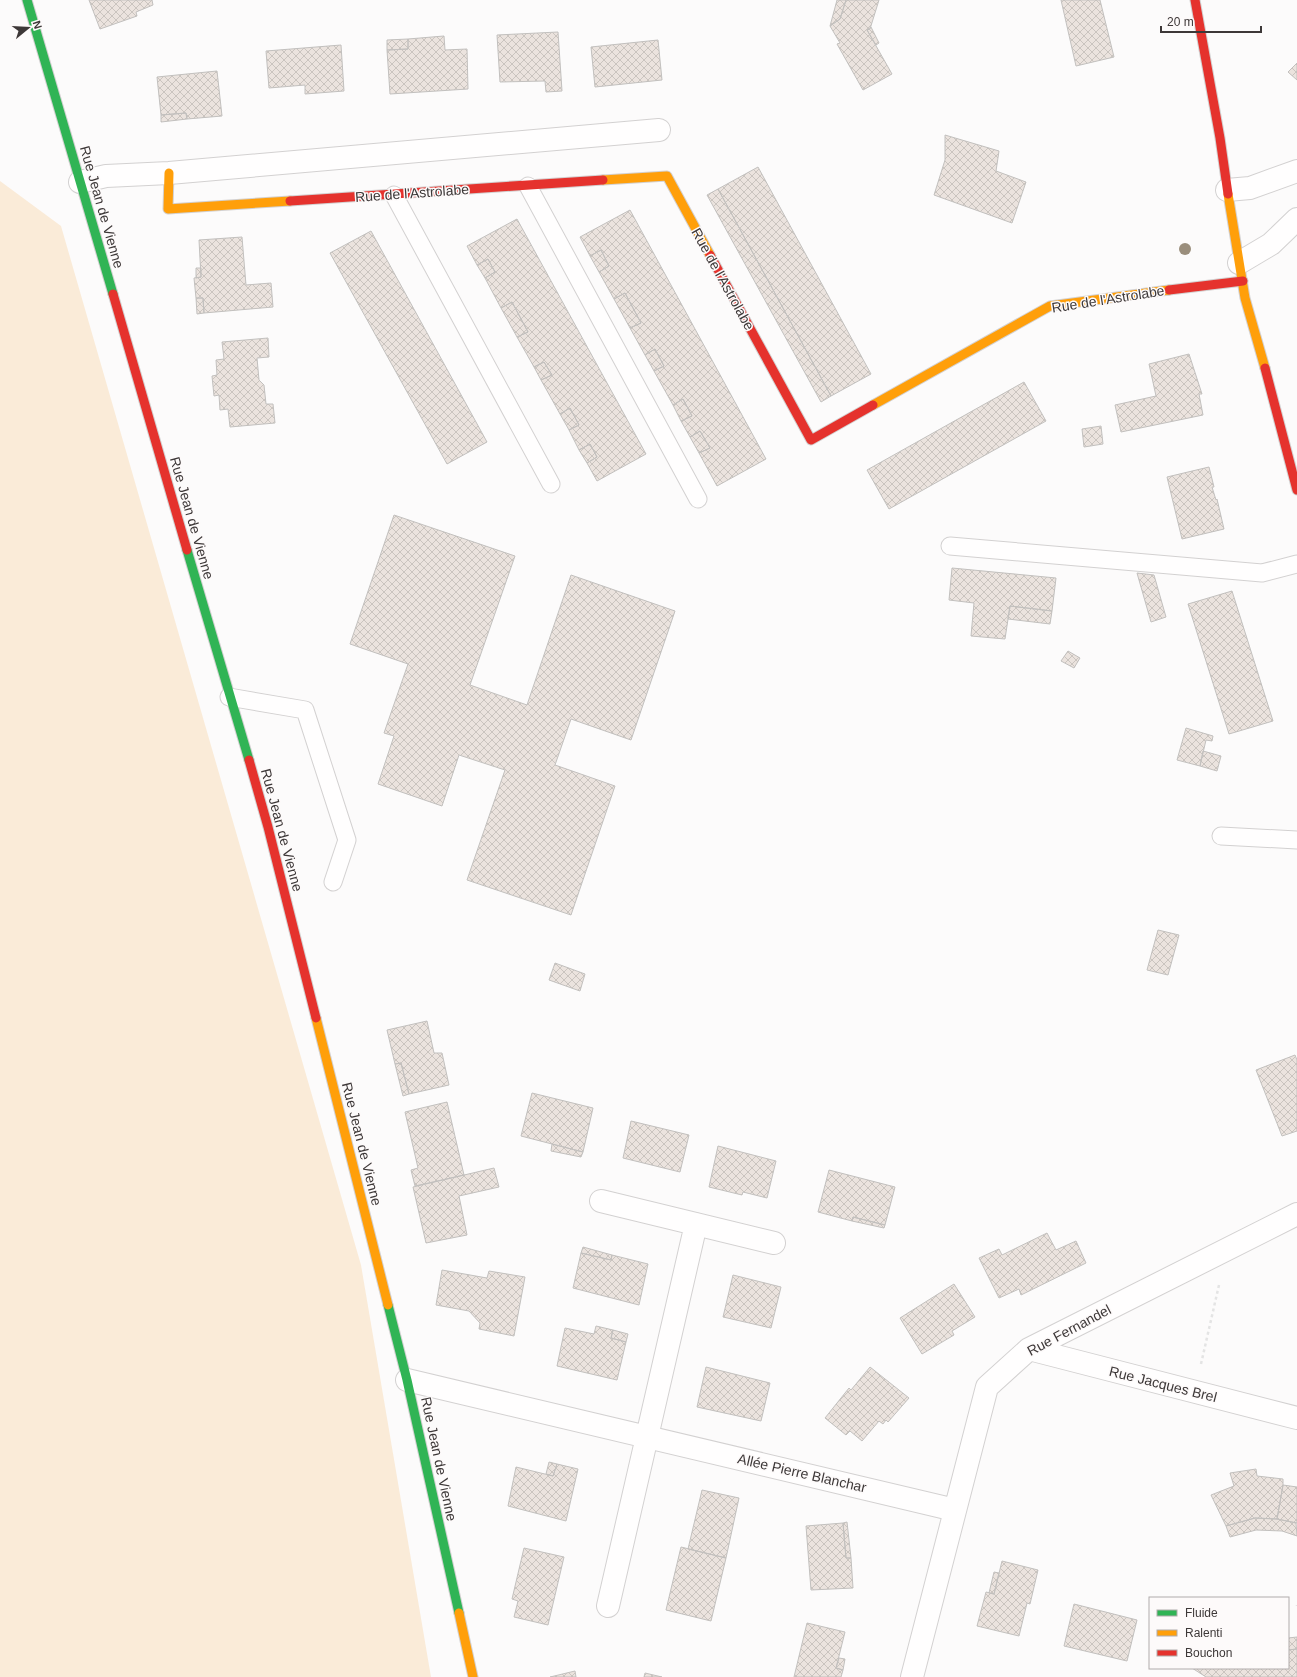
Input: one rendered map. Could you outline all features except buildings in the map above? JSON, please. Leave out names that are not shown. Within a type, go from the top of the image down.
[{"type":"street","name":"Rue Jean de Vienne","points":[[27,0],[268,827],[407,1380],[472,1677]]},
{"type":"street","points":[[1195,0],[1220,138],[1245,298],[1262,355],[1297,490]]},
{"type":"street","points":[[80,182],[106,176],[169,173],[659,130]]},
{"type":"street","points":[[1227,190],[1250,188],[1297,171]]},
{"type":"street","name":"Rue de l'Astrolabe","points":[[169,173],[168,209],[667,176],[811,440],[1050,306],[1131,294],[1241,272]]},
{"type":"street","points":[[1241,272],[1297,219]]},
{"type":"street","points":[[602,1201],[774,1243]]},
{"type":"street","name":"Rue Fernandel","points":[[912,1677],[987,1387],[1029,1349],[1297,1214]]},
{"type":"street","points":[[608,1606],[696,1224]]},
{"type":"street","name":"Rue Jacques Brel","points":[[1029,1349],[1297,1418]]},
{"type":"street","name":"Allée Pierre Blanchar","points":[[407,1380],[955,1510]]},
{"type":"lane","points":[[528,186],[698,499]]},
{"type":"lane","points":[[394,195],[551,484]]},
{"type":"lane","points":[[950,546],[1262,573],[1297,564]]},
{"type":"lane","points":[[230,697],[305,710],[347,840],[333,882]]},
{"type":"lane","points":[[1221,836],[1297,840]]},
{"type":"path","points":[[1194,1392],[1228,1248]]},
{"type":"shaded area","points":[[0,181],[61,226],[361,1265],[431,1677],[0,1677]]},
{"type":"traffic: fast","points":[[27,0],[113,294]]},
{"type":"traffic: fast","points":[[187,550],[249,760]]},
{"type":"traffic: fast","points":[[388,1305],[407,1380],[459,1613]]},
{"type":"traffic: slow","points":[[169,173],[168,209],[290,201]]},
{"type":"traffic: slow","points":[[603,180],[667,176],[710,255]]},
{"type":"traffic: slow","points":[[1228,194],[1245,298],[1265,368]]},
{"type":"traffic: slow","points":[[873,405],[1050,306],[1169,290]]},
{"type":"traffic: slow","points":[[316,1018],[388,1305]]},
{"type":"traffic: slow","points":[[459,1613],[473,1677]]},
{"type":"traffic: jam","points":[[1195,0],[1220,138],[1228,194]]},
{"type":"traffic: jam","points":[[290,201],[603,180]]},
{"type":"traffic: jam","points":[[710,255],[811,440],[873,405]]},
{"type":"traffic: jam","points":[[1169,290],[1243,281]]},
{"type":"traffic: jam","points":[[113,294],[187,550]]},
{"type":"traffic: jam","points":[[1265,368],[1297,490]]},
{"type":"traffic: jam","points":[[249,760],[268,827],[316,1018]]}]
